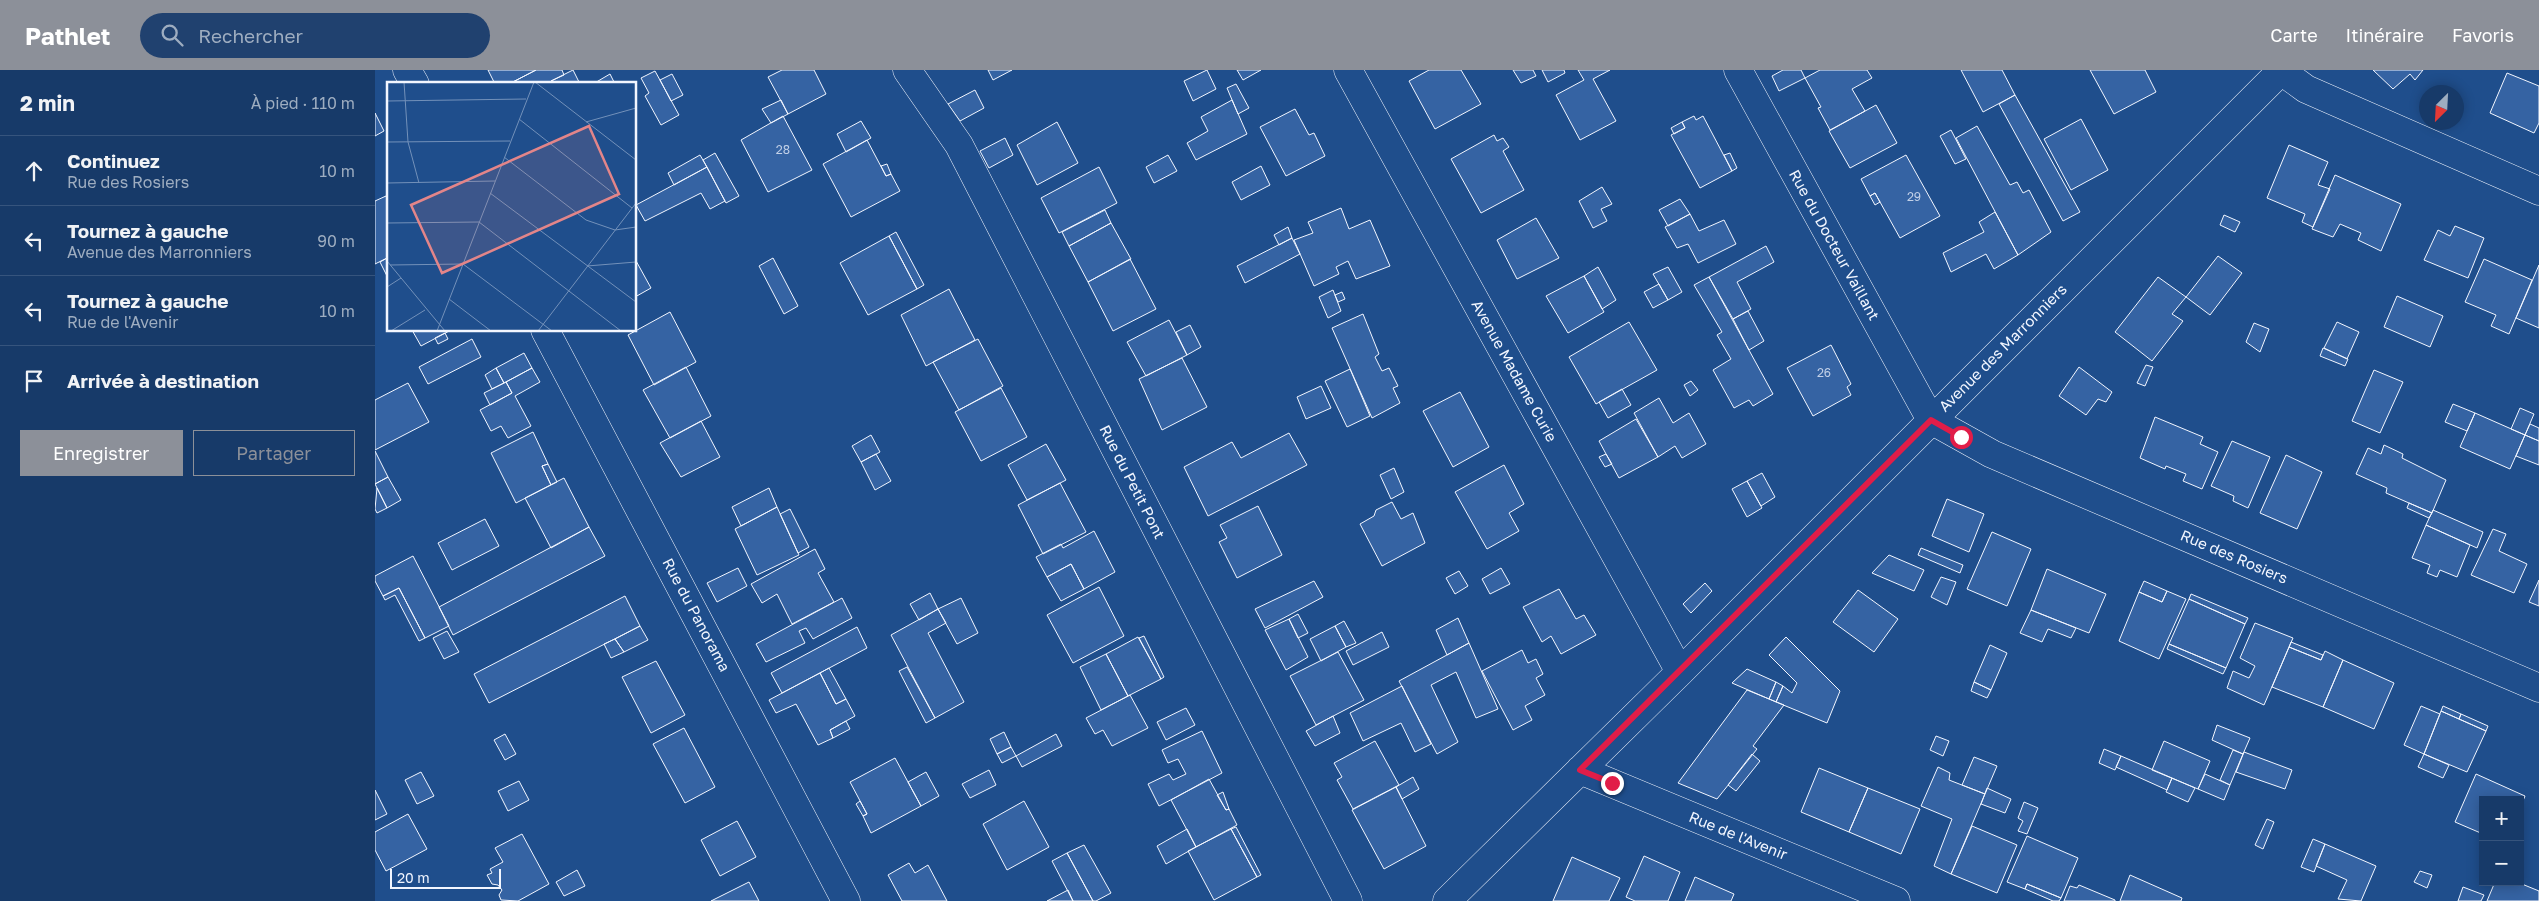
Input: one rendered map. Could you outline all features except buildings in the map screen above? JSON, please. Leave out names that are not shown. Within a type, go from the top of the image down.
[{"type":"street","points":[[407,70],[414,82]]},
{"type":"street","name":"Rue du Petit Pont","points":[[907,70],[959,144],[1348,901]]},
{"type":"street","name":"Avenue Madame Curie","points":[[1348,70],[1681,672]]},
{"type":"street","name":"Rue du Docteur Vaillant","points":[[1738,70],[1931,420]]},
{"type":"street","points":[[2281,70],[2306,89],[2539,191]]},
{"type":"street","name":"Avenue des Marronniers","points":[[1447,901],[1681,672],[2281,70]]},
{"type":"street","name":"Rue du Panorama","points":[[546,331],[846,901]]},
{"type":"street","name":"Rue des Rosiers","points":[[1931,420],[1992,454],[2539,688]]},
{"type":"street","name":"Rue de l'Avenir","points":[[1580,770],[1896,901]]},
{"type":"route","points":[[1612,783],[1580,770],[1681,672],[1931,420],[1961,437]]}]
